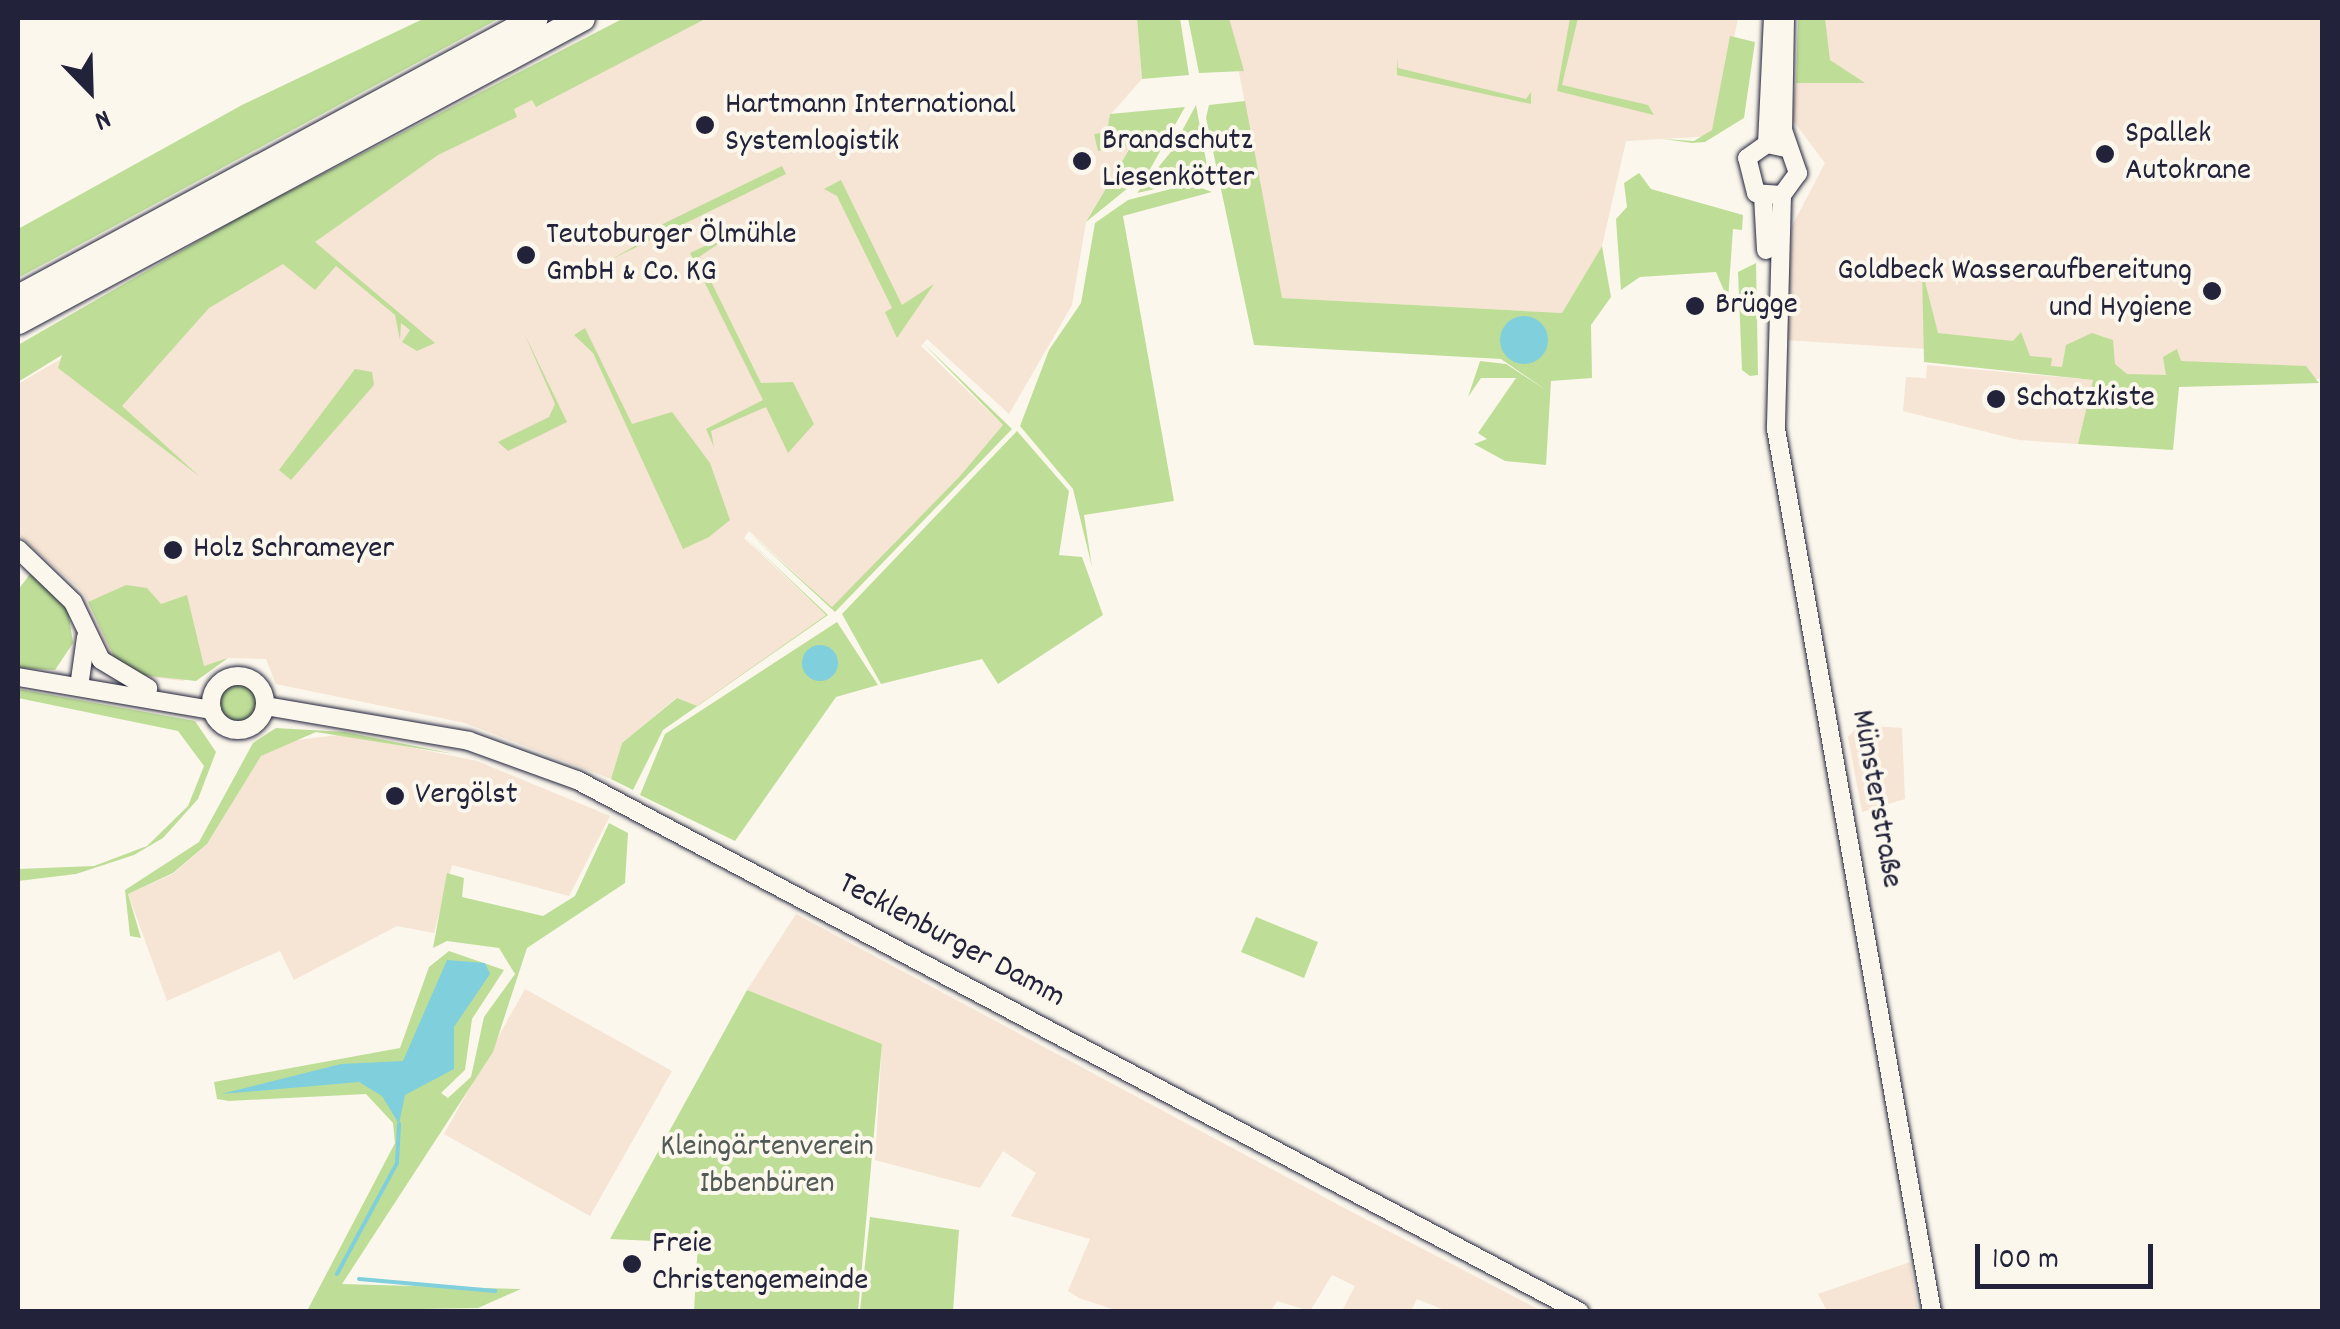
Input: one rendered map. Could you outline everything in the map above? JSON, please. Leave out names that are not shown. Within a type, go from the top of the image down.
[{"type":"highway","points":[[18,296],[534,18]]},
{"type":"highway","points":[[18,321],[582,18]]},
{"type":"main road","name":"Münsterstraße","points":[[1773,18],[1777,146],[1798,172],[1773,196]]},
{"type":"main road","name":"Münsterstraße","points":[[1777,146],[1785,18]]},
{"type":"main road","name":"Münsterstraße","points":[[1777,146],[1745,166],[1773,196],[1773,297],[1787,507],[1932,1312]]},
{"type":"main road","points":[[18,548],[73,602],[86,637],[114,674],[148,688]]},
{"type":"main road","points":[[79,687],[86,637]]},
{"type":"main road","points":[[18,677],[212,710],[242,729],[265,706],[244,676],[215,689],[79,687]]},
{"type":"main road","points":[[212,710],[215,689]]},
{"type":"main road","name":"Tecklenburger Damm","points":[[265,706],[469,741],[577,780],[1580,1312]]},
{"type":"shaded area","points":[[682,18],[1137,18],[1142,79],[1111,114],[1107,132],[1095,134],[1131,145],[1086,222],[1072,305],[1009,414],[927,339],[921,346],[1004,426],[960,476],[832,607],[749,531],[744,538],[826,615],[697,707],[676,698],[622,743],[611,779],[465,723],[276,684],[266,659],[228,658],[183,681],[149,677],[111,656],[84,593],[18,534],[18,384],[288,226]]},
{"type":"shaded area","points":[[1229,18],[1738,18],[1714,136],[1626,141],[1602,246],[1562,313],[1281,298]]},
{"type":"shaded area","points":[[1821,18],[2322,18],[2322,379],[2086,375],[1928,349],[1784,340],[1792,226],[1825,163],[1792,119],[1796,83],[1823,55]]},
{"type":"shaded area","name":"Schatzkiste","points":[[1927,365],[2093,380],[2078,444],[2019,440],[1903,411],[1906,377],[1926,378]]},
{"type":"shaded area","points":[[1859,725],[1902,728],[1905,799],[1862,812],[1848,737]]},
{"type":"shaded area","points":[[346,734],[477,761],[610,816],[569,896],[452,865],[434,933],[397,926],[294,980],[280,951],[167,1001],[128,894],[173,874],[207,844],[261,756],[290,741]]},
{"type":"shaded area","points":[[796,914],[1542,1311],[1447,1311],[1417,1299],[1411,1311],[1342,1311],[1355,1286],[1332,1275],[1310,1311],[1277,1301],[1271,1311],[1118,1311],[1079,1298],[1068,1291],[1090,1239],[1011,1216],[1036,1173],[1003,1151],[980,1188],[875,1160],[882,1044],[747,990]]},
{"type":"shaded area","points":[[525,989],[672,1071],[590,1216],[444,1134]]},
{"type":"shaded area","points":[[1910,1262],[1918,1311],[1827,1311],[1818,1294]]},
{"type":"green space","points":[[425,18],[500,18],[18,278],[18,229],[242,105]]},
{"type":"green space","points":[[624,18],[707,18],[536,107],[532,100],[514,109],[517,117],[438,155],[315,242],[435,343],[417,351],[402,342],[410,330],[401,323],[400,340],[395,315],[336,266],[315,290],[283,264],[209,308],[122,406],[199,476],[58,368],[62,355],[18,382],[18,345],[247,213]]},
{"type":"green space","points":[[1137,18],[1180,18],[1189,75],[1142,79]]},
{"type":"green space","points":[[1188,18],[1229,18],[1244,71],[1199,73]]},
{"type":"green space","points":[[1570,18],[1578,18],[1562,85],[1648,105],[1654,115],[1557,91]]},
{"type":"green space","points":[[1798,18],[1825,18],[1830,60],[1865,83],[1796,83]]},
{"type":"green space","points":[[1730,36],[1755,42],[1744,118],[1705,142],[1663,139],[1694,141],[1712,130]]},
{"type":"green space","points":[[1397,58],[1398,68],[1526,99],[1531,92],[1531,104],[1397,75]]},
{"type":"green space","points":[[1245,101],[1282,298],[1562,313],[1602,246],[1611,297],[1591,325],[1592,378],[1551,381],[1546,465],[1505,461],[1474,444],[1487,439],[1478,433],[1516,378],[1481,378],[1468,397],[1480,361],[1506,364],[1546,390],[1501,359],[1254,345],[1206,118],[1209,105]]},
{"type":"green space","points":[[1196,105],[1209,177],[1137,193],[1170,153]]},
{"type":"green space","points":[[1185,107],[1149,171],[1086,222],[1131,146],[1098,151],[1094,134],[1107,132],[1110,114]]},
{"type":"green space","points":[[782,166],[786,174],[612,259],[640,243],[638,236]]},
{"type":"green space","points":[[1639,173],[1651,189],[1743,215],[1742,230],[1733,229],[1728,300],[1716,272],[1640,277],[1621,290],[1616,219],[1627,207],[1624,183]]},
{"type":"green space","points":[[841,180],[902,305],[934,284],[897,338],[885,312],[892,308],[837,196],[824,189]]},
{"type":"green space","points":[[1190,184],[1212,192],[1123,216],[1174,501],[1084,515],[1092,567],[1073,489],[1020,426],[1049,350],[1081,303],[1095,223],[1128,200]]},
{"type":"green space","points":[[739,230],[699,257],[761,383],[793,382],[814,424],[788,453],[766,407],[711,431],[714,447],[706,429],[763,400],[690,253]]},
{"type":"green space","points":[[1756,263],[1758,375],[1750,376],[1742,370],[1738,272]]},
{"type":"green space","points":[[1922,270],[1938,333],[2013,341],[2021,332],[2030,356],[2052,358],[2051,366],[2062,367],[2066,345],[2092,333],[2113,340],[2115,364],[2127,374],[2166,375],[2163,357],[2177,349],[2181,361],[2306,366],[2319,383],[2179,387],[2173,450],[2078,444],[2093,380],[1924,362]]},
{"type":"green space","points":[[585,328],[632,424],[672,412],[710,463],[730,520],[709,537],[683,549],[593,353],[574,335]]},
{"type":"green space","points":[[524,333],[567,422],[508,451],[498,442],[549,417],[555,404]]},
{"type":"green space","points":[[923,343],[1012,429],[835,612],[748,532],[832,607],[960,476],[1003,425]]},
{"type":"green space","points":[[355,369],[372,372],[374,385],[291,480],[279,470]]},
{"type":"green space","points":[[1017,431],[1069,491],[1059,555],[1082,557],[1103,615],[998,684],[982,659],[881,684],[842,614]]},
{"type":"green space","points":[[744,536],[828,615],[663,730],[633,790],[611,779],[622,743],[677,698],[697,706],[826,615]]},
{"type":"green space","points":[[18,556],[68,610],[73,643],[55,670],[18,668],[18,590],[30,574]]},
{"type":"green space","points":[[126,585],[147,588],[161,604],[187,595],[204,666],[228,658],[196,681],[141,675],[116,661],[88,602]]},
{"type":"green space","points":[[837,622],[878,685],[836,697],[735,841],[640,795],[665,734]]},
{"type":"green space","points":[[238,683],[251,689],[257,702],[251,715],[238,721],[225,715],[219,702],[225,689]]},
{"type":"green space","points":[[18,689],[195,721],[216,752],[198,799],[163,838],[134,855],[76,874],[18,881],[18,869],[94,866],[147,846],[188,806],[204,766],[178,731],[18,698]]},
{"type":"green space","points":[[276,728],[345,732],[454,754],[316,732],[261,756],[207,844],[173,873],[128,894],[141,938],[130,936],[125,890],[199,842],[253,743]]},
{"type":"green space","points":[[609,823],[628,833],[625,883],[527,948],[493,1052],[342,1284],[521,1289],[478,1308],[307,1311],[395,1143],[393,1123],[366,1094],[229,1101],[217,1099],[214,1082],[400,1048],[429,967],[449,951],[504,970],[472,1019],[465,1070],[441,1093],[448,1098],[471,1077],[484,1017],[515,974],[499,948],[447,941],[433,948],[447,873],[464,878],[462,897],[543,916],[575,896]]},
{"type":"green space","points":[[1256,917],[1318,942],[1304,978],[1241,952]]},
{"type":"green space","name":"Kleingärtenverein Ibbenbüren","points":[[747,990],[882,1044],[858,1311],[694,1311],[698,1243],[610,1239]]},
{"type":"green space","points":[[870,1217],[959,1230],[953,1311],[860,1311]]},
{"type":"water","points":[[1524,316],[1541,323],[1548,340],[1541,357],[1524,364],[1507,357],[1500,340],[1507,323]]},
{"type":"water","points":[[820,645],[833,650],[838,663],[833,676],[820,681],[807,676],[802,663],[807,650]]},
{"type":"water","points":[[447,960],[485,963],[490,974],[454,1027],[454,1069],[405,1095],[399,1124],[382,1096],[359,1082],[221,1094],[341,1064],[403,1061]]},
{"type":"waterway","points":[[337,1274],[397,1163],[399,1124]]},
{"type":"waterway","points":[[359,1279],[495,1291]]},
{"type":"place","name":"Hartmann International Systemlogistik","points":[[705,125]]},
{"type":"place","name":"Spallek Autokrane","points":[[2105,154]]},
{"type":"place","name":"Brandschutz Liesenkötter","points":[[1082,161]]},
{"type":"place","name":"Teutoburger Ölmühle GmbH & Co. KG","points":[[526,255]]},
{"type":"place","name":"Goldbeck Wasseraufbereitung und Hygiene","points":[[2212,291]]},
{"type":"place","name":"Brügge","points":[[1695,306]]},
{"type":"place","name":"Schatzkiste","points":[[1996,399]]},
{"type":"place","name":"Holz Schrameyer","points":[[173,550]]},
{"type":"place","name":"Vergölst","points":[[395,796]]},
{"type":"place","name":"Freie Christengemeinde","points":[[632,1264]]}]
